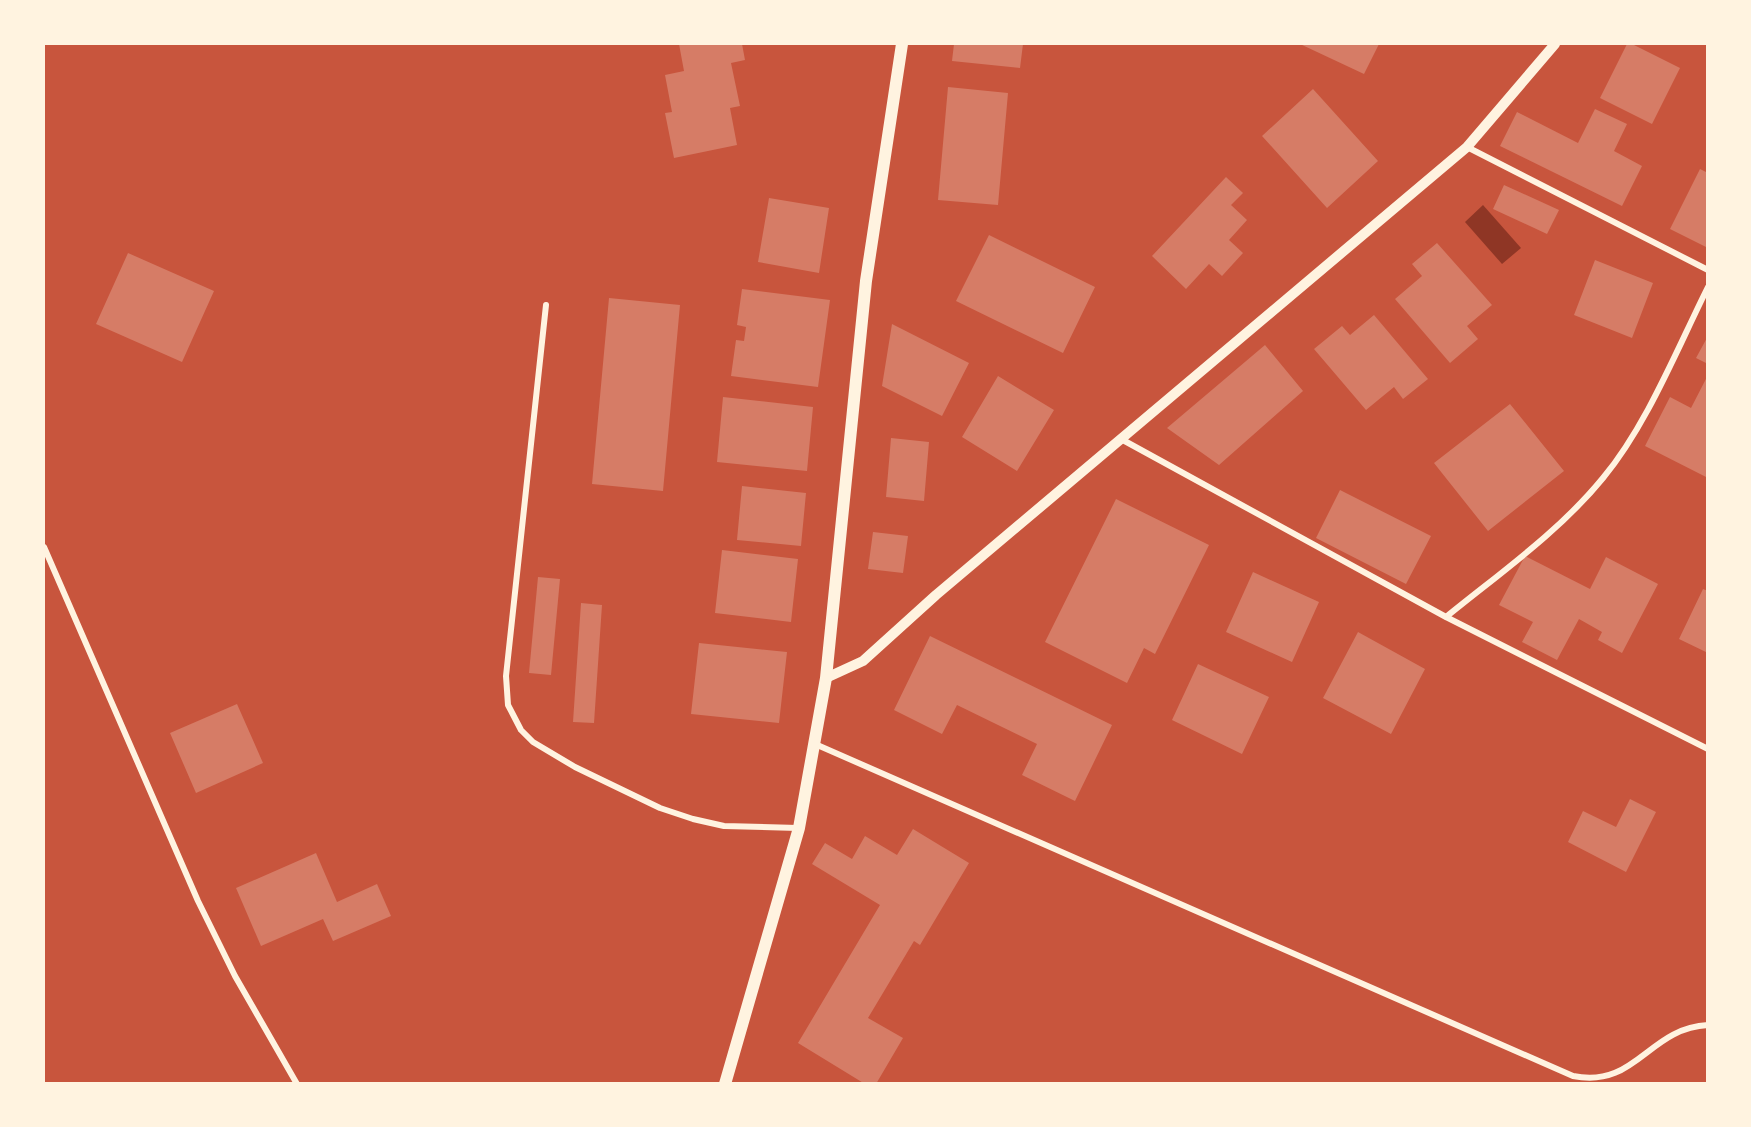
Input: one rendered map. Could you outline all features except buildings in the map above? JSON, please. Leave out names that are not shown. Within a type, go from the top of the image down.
[{"type":"main road","points":[[725,1083],[799,828],[826,678],[866,281],[902,44]]},
{"type":"street","points":[[826,678],[863,662],[936,595],[1467,147],[1555,44]]},
{"type":"street","points":[[1467,147],[1707,270]]},
{"type":"street","points":[[1446,617],[1562,522],[1604,477],[1638,427],[1707,287]]},
{"type":"street","points":[[546,305],[506,676],[508,705],[512,715],[526,736],[559,758],[671,813],[724,826],[799,828]]},
{"type":"street","points":[[1121,439],[1446,617],[1707,749]]},
{"type":"street","points":[[44,547],[198,901],[236,976],[297,1083]]},
{"type":"street","points":[[814,744],[1573,1076],[1586,1079],[1613,1074],[1638,1060],[1678,1030],[1707,1025]]},
{"type":"shaded area","points":[[1483,205],[1521,248],[1502,264],[1465,222]]}]
